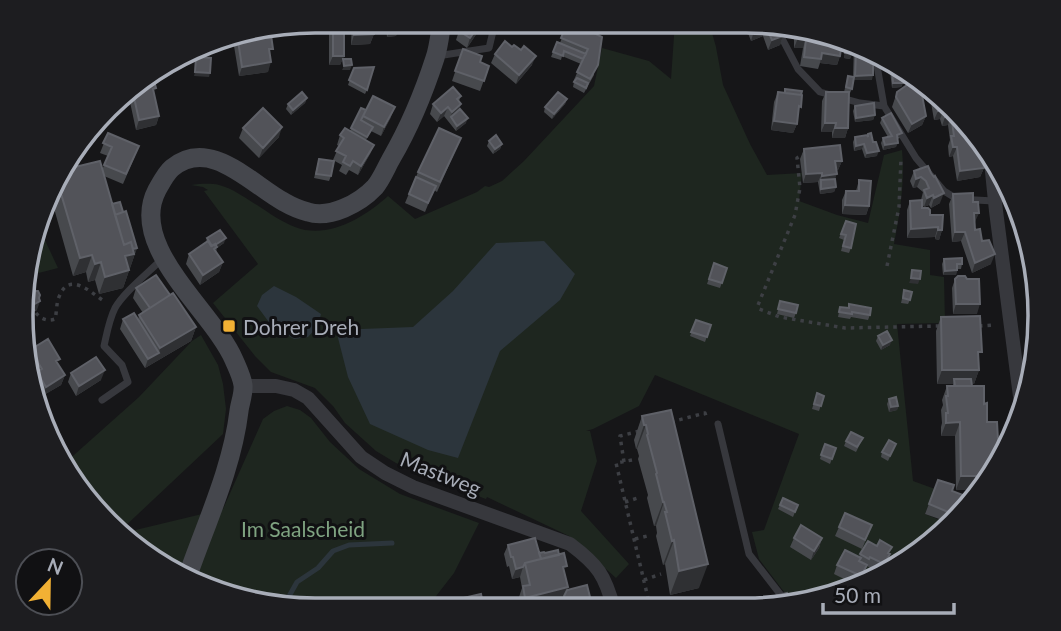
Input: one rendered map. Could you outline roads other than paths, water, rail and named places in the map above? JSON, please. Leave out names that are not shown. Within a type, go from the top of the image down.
[{"type":"main road","points":[[190,569],[221,485],[237,428],[243,386],[234,360],[222,338],[162,258],[153,235],[151,213],[155,193],[170,169],[184,160],[201,158],[219,160],[284,203],[311,213],[331,212],[348,207],[375,186],[396,150],[436,56],[440,33]]},
{"type":"street","points":[[993,179],[1019,385]]},
{"type":"street","name":"Mastweg","points":[[243,386],[276,386],[294,390],[308,398],[361,457],[386,473],[412,487],[570,544],[600,570],[611,598]]},
{"type":"lane","points":[[436,56],[489,48],[493,33]]},
{"type":"lane","points":[[781,36],[798,69],[820,92],[860,103],[884,106]]},
{"type":"lane","points":[[877,66],[884,106],[916,158],[944,191],[957,199],[995,201]]},
{"type":"lane","points":[[102,400],[128,382],[122,365],[104,346],[110,320],[116,307],[162,258]]},
{"type":"lane","points":[[718,424],[749,554],[781,595]]},
{"type":"waterway","points":[[289,596],[297,582],[318,568],[333,551],[349,545],[392,543]]},
{"type":"place","name":"Dohrer Dreh","points":[[229,326]]},
{"type":"park label","name":"Im Saalscheid","points":[[303,528]]}]
